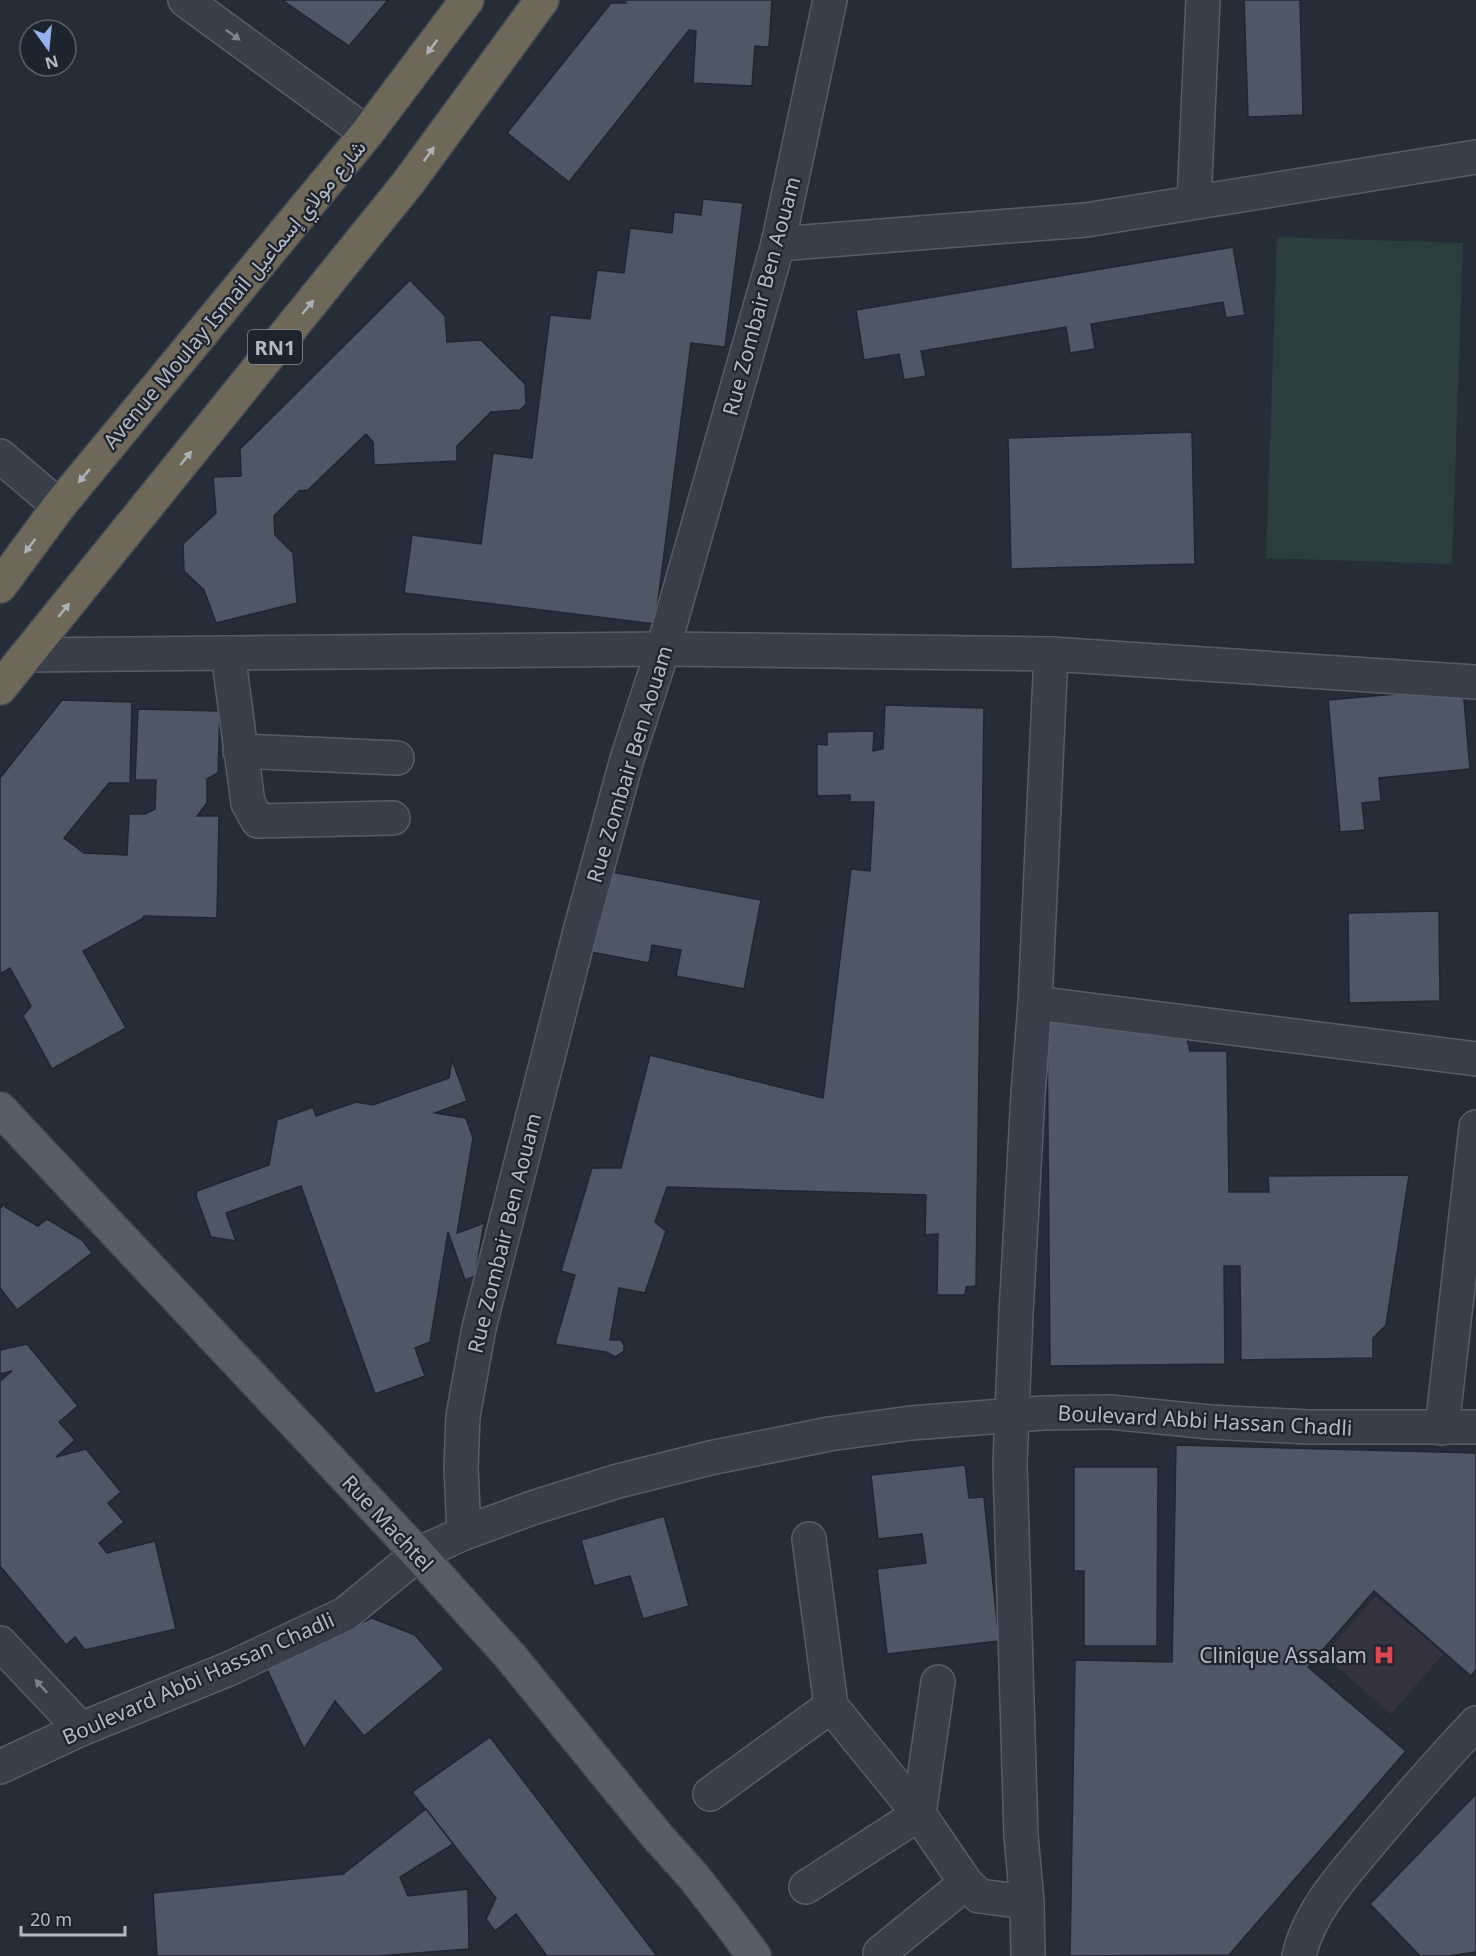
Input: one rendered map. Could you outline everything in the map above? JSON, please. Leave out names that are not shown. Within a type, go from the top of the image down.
[{"type":"highway","name":"Avenue Moulay Ismail شارع مولاي إسماعيل","points":[[0,586],[59,506],[367,133],[467,0]]},
{"type":"highway","name":"RN1","points":[[0,688],[408,183],[542,0]]},
{"type":"main road","name":"Rue Machtel","points":[[0,1108],[418,1554],[510,1656],[657,1836],[693,1876],[754,1956]]},
{"type":"street","points":[[185,0],[367,133]]},
{"type":"street","name":"Rue Zombair Ben Aouam","points":[[464,1533],[461,1467],[463,1416],[479,1328],[583,919],[627,759],[663,649],[778,244],[830,0]]},
{"type":"street","points":[[1194,202],[1203,0]]},
{"type":"street","points":[[778,244],[1086,220],[1476,157]]},
{"type":"street","points":[[0,456],[59,506]]},
{"type":"street","points":[[27,655],[663,649],[1051,654],[1476,682]]},
{"type":"street","points":[[228,653],[248,803],[258,821],[393,818]]},
{"type":"street","points":[[1028,1956],[1027,1902],[1021,1836],[1010,1464],[1051,654]]},
{"type":"street","points":[[240,751],[397,758]]},
{"type":"street","points":[[1035,1003],[1476,1059]]},
{"type":"street","points":[[1442,1428],[1476,1127]]},
{"type":"street","name":"Boulevard Abbi Hassan Chadli","points":[[0,1767],[81,1729],[231,1668],[345,1614],[418,1554],[464,1533],[532,1508],[618,1481],[710,1458],[829,1434],[911,1423],[1011,1414],[1110,1412],[1210,1422],[1308,1427],[1476,1427]]},
{"type":"street","points":[[809,1539],[831,1706],[919,1814],[966,1883],[979,1896],[1027,1902]]},
{"type":"street","points":[[0,1643],[81,1729]]},
{"type":"street","points":[[806,1887],[919,1814],[938,1682]]},
{"type":"street","points":[[710,1794],[831,1706]]},
{"type":"street","points":[[1299,1956],[1305,1933],[1312,1919],[1337,1884],[1430,1771],[1476,1723]]},
{"type":"street","points":[[880,1953],[966,1883]]},
{"type":"shaded area","points":[[1277,237],[1463,243],[1452,564],[1266,558]]},
{"type":"shaded area","name":"Clinique Assalam","points":[[1376,1596],[1443,1654],[1391,1714],[1324,1655]]},
{"type":"building","points":[[282,0],[388,0],[349,46]]},
{"type":"building","points":[[622,0],[772,0],[769,47],[755,46],[752,86],[693,83],[696,31],[689,30],[569,182],[507,133],[611,3],[626,3]]},
{"type":"building","points":[[1244,0],[1300,0],[1303,115],[1248,117]]},
{"type":"building","points":[[703,199],[743,203],[725,347],[691,343],[655,624],[404,593],[412,535],[481,544],[493,453],[532,458],[550,315],[590,319],[597,270],[624,273],[630,228],[672,233],[674,212],[701,215]]},
{"type":"building","points":[[1233,247],[1245,315],[1226,318],[1223,302],[1091,324],[1095,349],[1070,353],[1066,327],[921,351],[926,376],[904,380],[899,354],[864,360],[856,310]]},
{"type":"building","points":[[410,280],[445,316],[447,342],[481,340],[525,384],[526,404],[520,410],[491,412],[457,446],[457,461],[376,465],[374,464],[373,442],[366,434],[308,490],[299,491],[274,516],[275,535],[293,553],[297,603],[216,623],[204,590],[184,571],[183,544],[216,513],[213,477],[241,476],[240,449]]},
{"type":"building","points":[[1192,432],[1195,564],[1011,569],[1008,438]]},
{"type":"building","points":[[1463,688],[1470,769],[1379,778],[1381,801],[1362,803],[1365,830],[1340,832],[1328,700]]},
{"type":"building","points":[[62,700],[132,702],[130,783],[109,783],[64,838],[84,853],[127,855],[129,814],[145,814],[155,809],[156,780],[135,780],[138,709],[220,711],[218,773],[207,779],[207,803],[197,816],[219,816],[217,918],[144,916],[83,951],[126,1028],[52,1069],[23,1016],[31,1006],[10,968],[0,974],[0,778]]},
{"type":"building","points":[[885,705],[984,708],[976,1286],[966,1287],[965,1295],[937,1295],[938,1234],[925,1235],[926,1195],[667,1187],[655,1222],[666,1231],[645,1293],[619,1288],[610,1340],[621,1340],[624,1351],[615,1357],[606,1352],[555,1344],[575,1275],[561,1271],[592,1168],[621,1168],[650,1055],[823,1098],[851,869],[870,871],[874,802],[850,802],[850,795],[817,796],[817,744],[827,745],[827,732],[874,731],[873,751],[883,749]]},
{"type":"building","points":[[607,871],[761,900],[744,989],[676,976],[681,950],[652,945],[649,963],[591,952]]},
{"type":"building","points":[[1439,911],[1440,1001],[1349,1003],[1348,913]]},
{"type":"building","points":[[1047,1017],[1184,1028],[1190,1051],[1227,1051],[1229,1192],[1269,1192],[1268,1176],[1409,1175],[1386,1325],[1373,1338],[1373,1358],[1241,1360],[1240,1266],[1224,1266],[1225,1364],[1050,1366]]},
{"type":"building","points":[[452,1060],[467,1101],[435,1113],[466,1118],[473,1138],[457,1233],[484,1223],[475,1276],[465,1280],[448,1232],[430,1342],[415,1348],[425,1376],[375,1394],[301,1186],[226,1213],[236,1241],[211,1237],[196,1196],[197,1191],[269,1165],[277,1120],[313,1107],[316,1116],[356,1102],[373,1105],[449,1078]]},
{"type":"building","points":[[8,1202],[5,1207],[38,1226],[47,1219],[82,1240],[92,1253],[17,1310],[0,1288],[0,1208]]},
{"type":"building","points":[[27,1344],[78,1406],[59,1422],[75,1440],[56,1457],[86,1449],[121,1492],[108,1503],[124,1522],[99,1543],[107,1553],[155,1541],[176,1629],[85,1650],[75,1637],[66,1645],[0,1566],[0,1381],[12,1371],[0,1374],[0,1350]]},
{"type":"building","points":[[1176,1445],[1476,1453],[1476,1670],[1471,1676],[1374,1591],[1308,1667],[1406,1751],[1229,1955],[1070,1956],[1075,1660],[1172,1662]]},
{"type":"building","points":[[965,1465],[969,1498],[984,1497],[999,1641],[887,1654],[877,1569],[926,1563],[922,1534],[878,1539],[871,1475]]},
{"type":"building","points":[[1074,1467],[1158,1467],[1157,1646],[1084,1646],[1084,1571],[1074,1571]]},
{"type":"building","points":[[664,1516],[689,1606],[643,1619],[630,1576],[594,1586],[581,1540]]},
{"type":"building","points":[[372,1618],[415,1635],[444,1669],[364,1736],[335,1701],[304,1749],[266,1667]]},
{"type":"building","points":[[490,1737],[657,1956],[547,1956],[516,1914],[495,1931],[486,1919],[496,1898],[412,1792]]},
{"type":"building","points":[[1476,1794],[1476,1952],[1448,1956],[1420,1956],[1370,1904]]},
{"type":"building","points":[[426,1809],[453,1844],[400,1877],[408,1896],[468,1889],[469,1949],[378,1956],[157,1956],[153,1893],[343,1874]]},
{"type":"place","name":"Clinique Assalam","points":[[1384,1655]]}]
